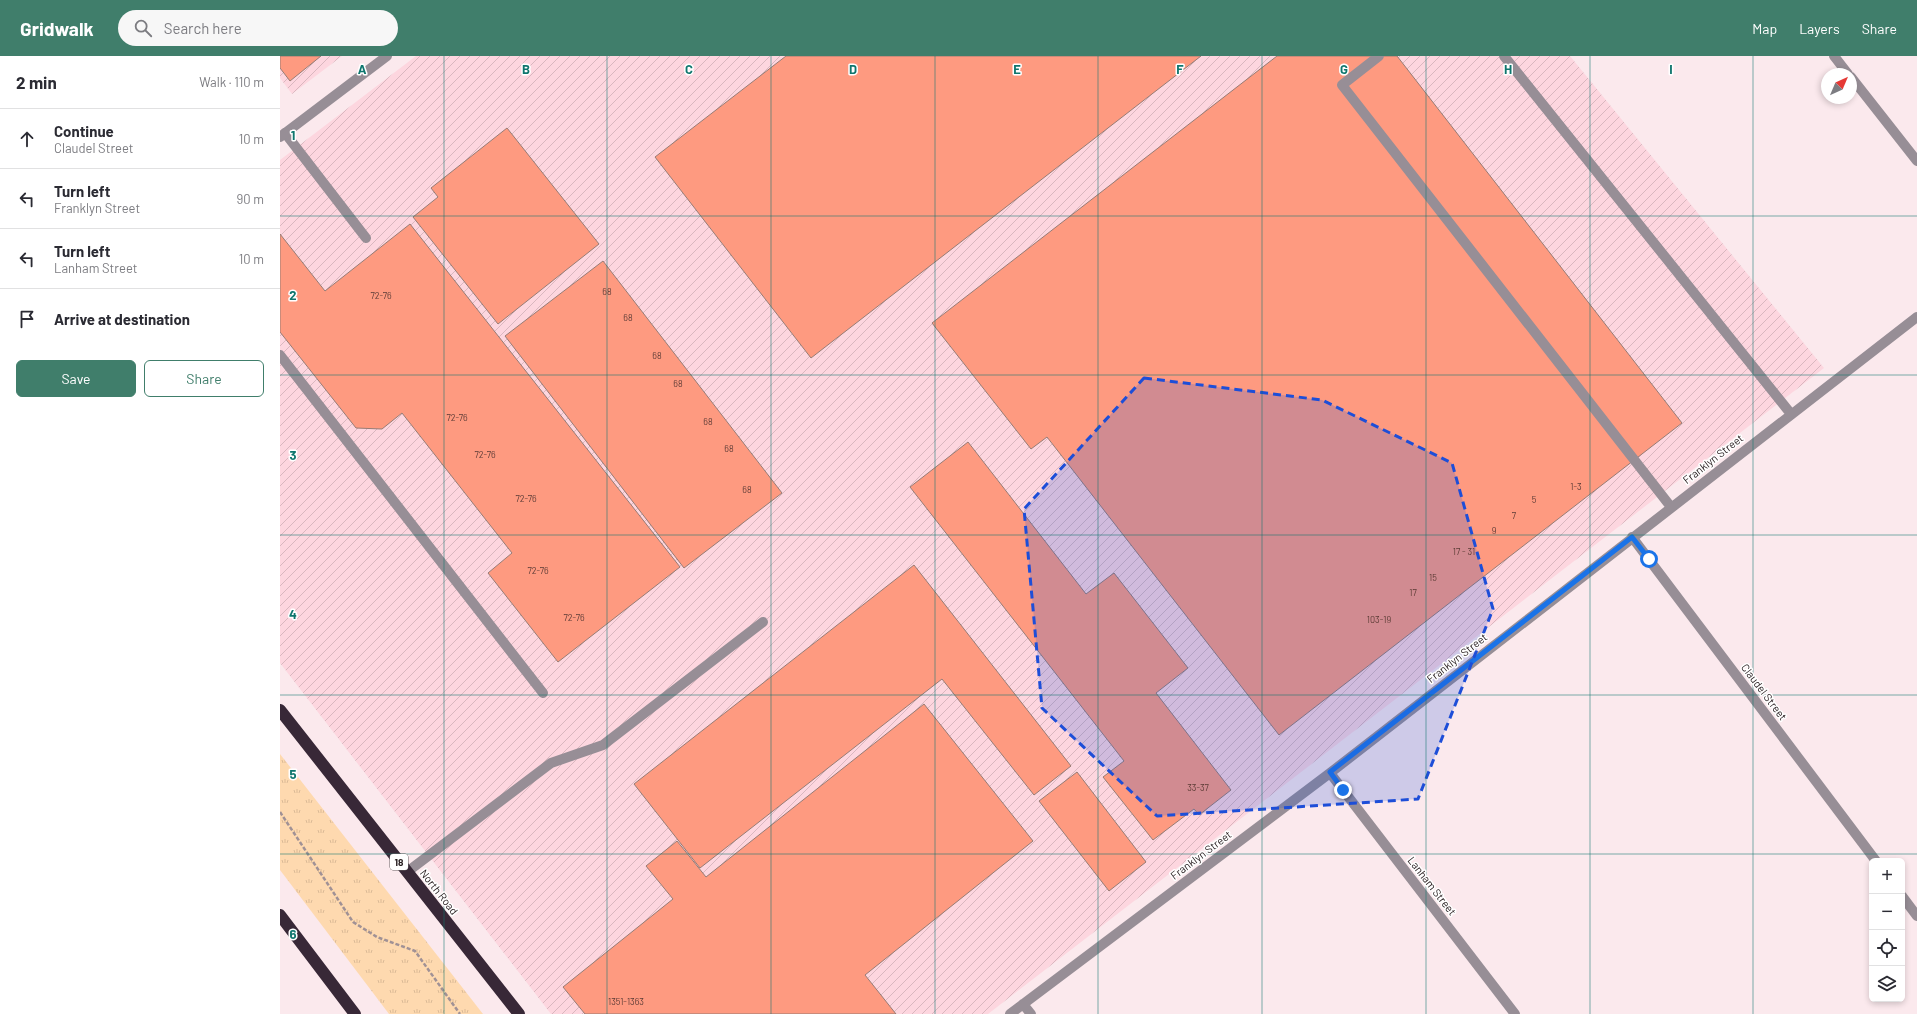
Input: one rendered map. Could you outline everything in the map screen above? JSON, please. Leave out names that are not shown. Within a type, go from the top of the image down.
[{"type":"highway","name":"North Road","points":[[280,710],[519,1014]]},
{"type":"highway","points":[[280,915],[355,1014]]},
{"type":"street","points":[[366,238],[282,132],[387,56]]},
{"type":"street","points":[[1379,56],[1342,85],[1671,507]]},
{"type":"street","points":[[1504,56],[1791,414]]},
{"type":"street","points":[[1834,56],[1843,68]]},
{"type":"street","points":[[1857,85],[1917,160]]},
{"type":"street","name":"Franklyn Street","points":[[1010,1014],[1330,772],[1917,317]]},
{"type":"street","points":[[280,355],[543,693]]},
{"type":"street","name":"Claudel Street","points":[[1632,537],[1874,858]]},
{"type":"street","points":[[407,872],[551,764],[603,745],[763,622]]},
{"type":"street","name":"Lanham Street","points":[[1330,772],[1515,1014]]},
{"type":"street","points":[[1905,900],[1917,916]]},
{"type":"street","points":[[1023,1004],[1031,1014]]},
{"type":"path","points":[[280,812],[353,922],[376,937],[414,951],[460,1014]]},
{"type":"highlighted area","points":[[1144,378],[1322,400],[1452,463],[1493,609],[1418,799],[1157,816],[1042,708],[1024,509]]},
{"type":"shaded area","points":[[280,56],[342,56],[292,94],[280,78]]},
{"type":"shaded area","points":[[416,56],[1570,56],[1824,368],[988,1014],[551,1014],[280,663],[280,160]]},
{"type":"green space","points":[[280,754],[483,1014],[389,1014],[280,870]]},
{"type":"building","points":[[280,56],[321,56],[290,81],[280,68]]},
{"type":"building","points":[[786,56],[1201,56],[811,358],[655,157]]},
{"type":"building","points":[[1277,56],[1397,56],[1682,423],[1279,735],[1047,437],[1031,449],[932,323]]},
{"type":"building","points":[[507,128],[599,244],[498,324],[413,217],[438,197],[431,188]]},
{"type":"building","points":[[410,224],[680,567],[558,662],[488,573],[512,553],[402,413],[382,429],[356,428],[280,332],[280,234],[325,291]]},
{"type":"building","points":[[603,261],[782,493],[684,568],[505,336]]},
{"type":"building","points":[[968,442],[1086,594],[1114,573],[1188,668],[1156,693],[1231,790],[1199,815],[1194,809],[1153,840],[1103,777],[1124,761],[910,487]]},
{"type":"building","points":[[914,565],[1071,766],[1034,795],[942,679],[700,868],[634,784]]},
{"type":"building","points":[[924,704],[1033,841],[865,975],[896,1014],[585,1014],[563,987],[673,899],[646,866],[677,841],[706,877]]},
{"type":"building","points":[[1077,772],[1146,862],[1109,891],[1039,801]]},
{"type":"route","points":[[1343,790],[1330,772],[1632,537],[1649,559]]}]
